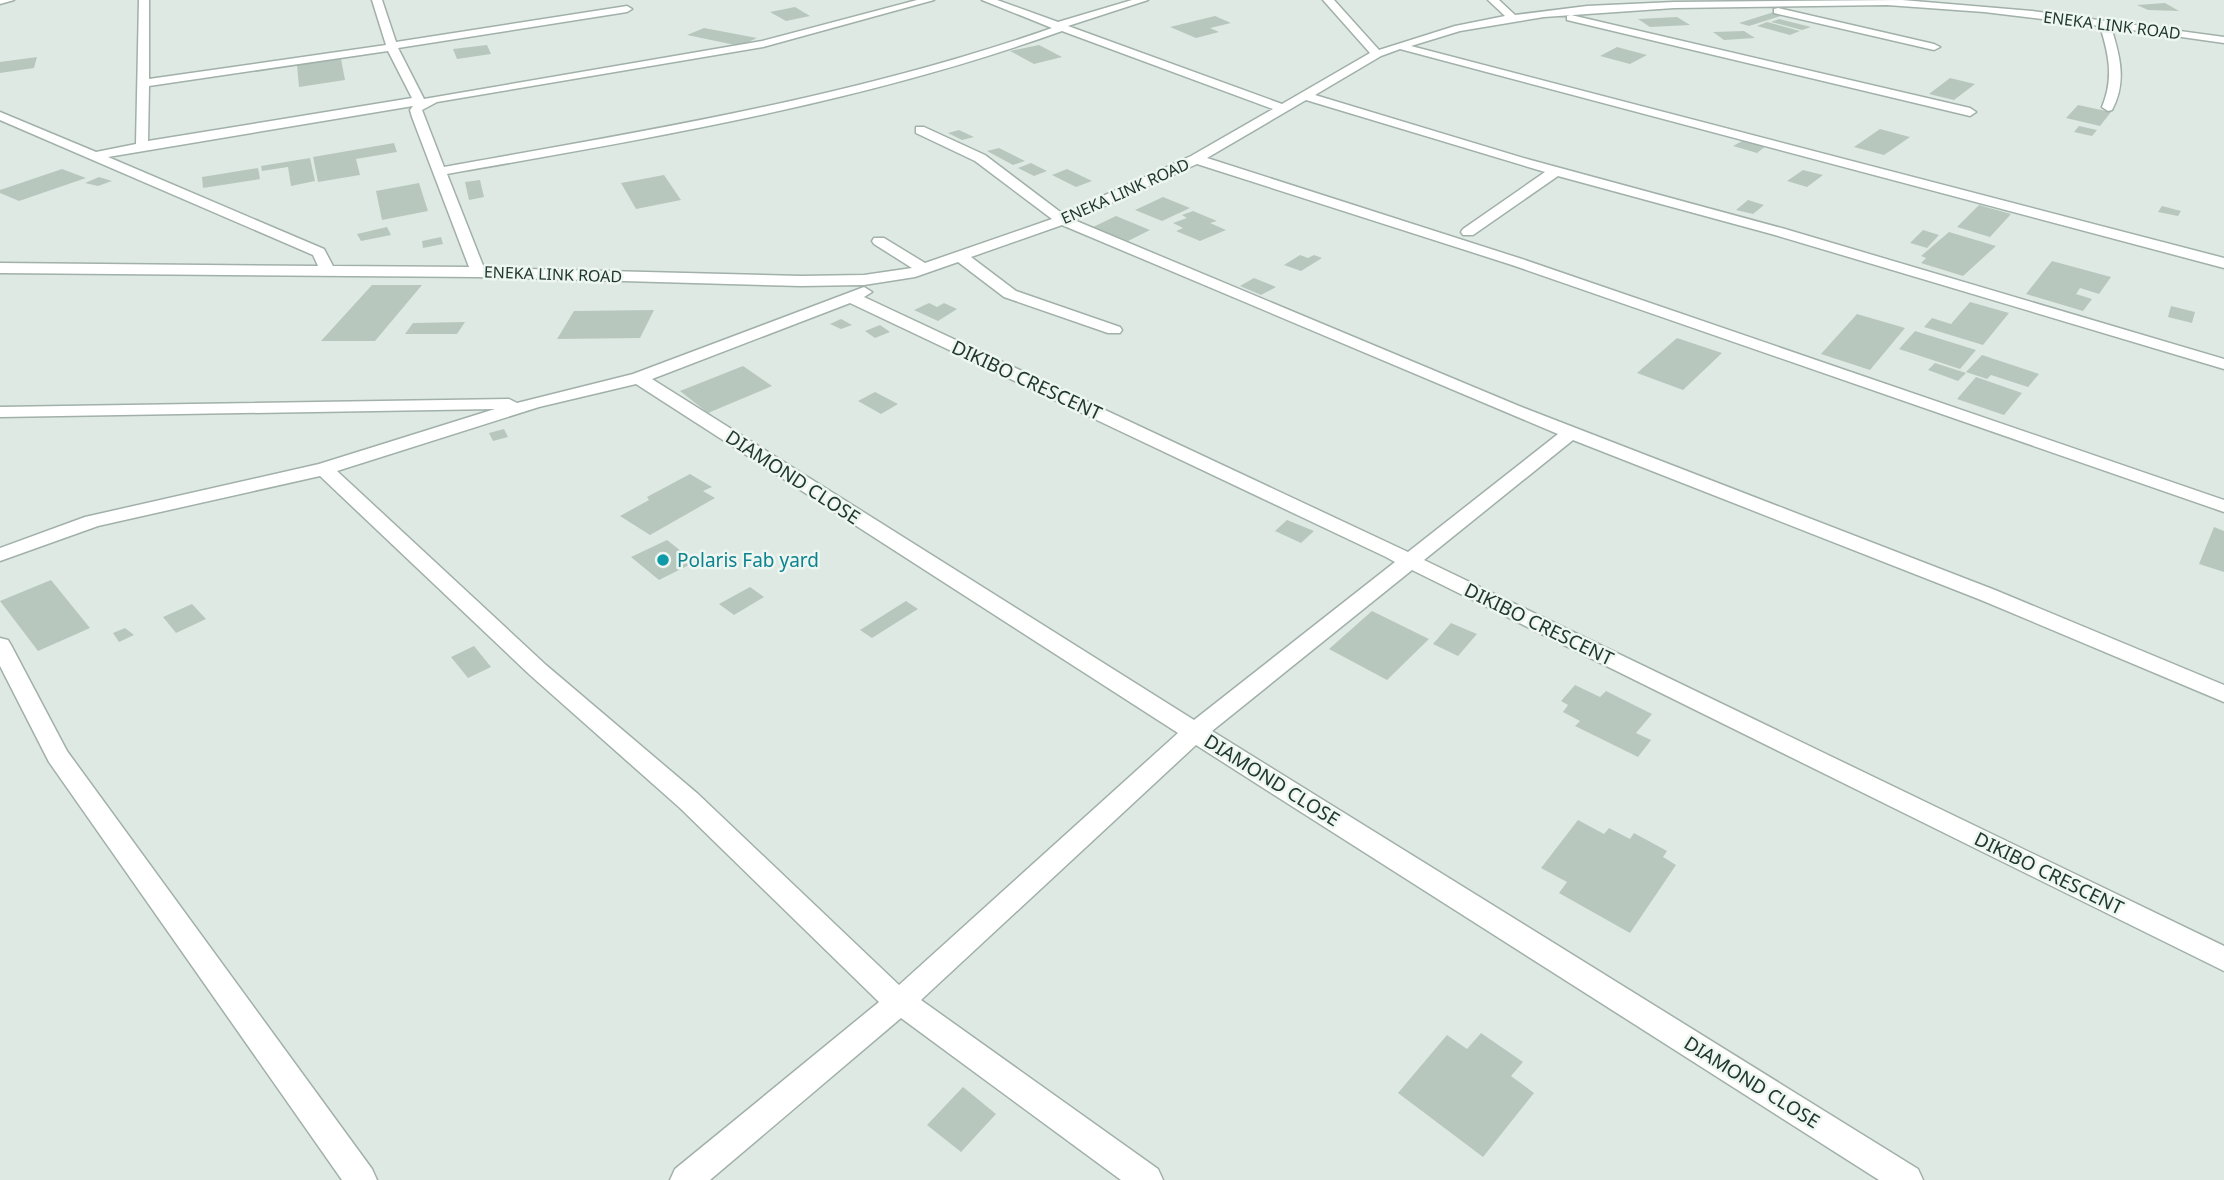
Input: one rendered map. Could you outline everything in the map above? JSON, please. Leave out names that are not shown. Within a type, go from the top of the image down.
[{"type":"street","points":[[0,1],[9,0]]},
{"type":"street","points":[[142,146],[144,0]]},
{"type":"street","points":[[377,0],[392,46],[420,103]]},
{"type":"street","points":[[93,157],[142,146],[420,103],[763,44],[929,0]]},
{"type":"street","points":[[987,0],[1283,109]]},
{"type":"street","points":[[438,172],[845,96],[995,54],[1059,27],[1143,0]]},
{"type":"street","points":[[1328,0],[1377,54]]},
{"type":"street","points":[[1493,0],[1513,18]]},
{"type":"street","name":"ENEKA LINK ROAD","points":[[0,268],[478,272],[801,281],[864,280],[920,271],[1062,220],[1196,159],[1377,54],[1398,46],[1513,18],[1649,3],[1749,4],[1812,1],[1958,7],[2224,40]]},
{"type":"street","points":[[1749,4],[1934,47]]},
{"type":"street","points":[[141,84],[627,9]]},
{"type":"street","points":[[1555,13],[1970,112]]},
{"type":"street","points":[[2105,24],[2118,70],[2115,94],[2108,107]]},
{"type":"street","points":[[1398,46],[2224,263]]},
{"type":"street","points":[[1306,96],[1556,171],[1780,232],[2224,364]]},
{"type":"street","points":[[420,103],[416,110],[478,272]]},
{"type":"street","points":[[0,116],[319,252],[327,270]]},
{"type":"street","points":[[920,130],[981,158],[1062,220],[1572,432],[1988,595],[2224,694]]},
{"type":"street","points":[[1196,159],[1517,262],[2224,506]]},
{"type":"street","points":[[1468,233],[1556,171]]},
{"type":"street","points":[[879,241],[920,271]]},
{"type":"street","points":[[961,257],[1010,294],[1114,330]]},
{"type":"street","points":[[0,555],[92,521],[324,469],[534,403],[639,378],[920,271]]},
{"type":"street","name":"DIKIBO CRESCENT","points":[[851,297],[1410,562],[2224,959]]},
{"type":"street","name":"DIAMOND CLOSE","points":[[639,378],[1907,1180]]},
{"type":"street","points":[[0,412],[534,403]]},
{"type":"street","points":[[686,1180],[901,1001],[1195,732],[1572,432]]},
{"type":"street","points":[[324,469],[538,670],[689,801],[886,991],[1147,1180]]},
{"type":"street","points":[[0,645],[58,756],[360,1180]]},
{"type":"building","points":[[2165,3],[2179,11],[2148,10],[2137,5]]},
{"type":"building","points":[[795,7],[810,16],[786,21],[770,12]]},
{"type":"building","points":[[1774,12],[1784,15],[1749,26],[1739,23]]},
{"type":"building","points":[[1215,16],[1231,23],[1210,28],[1219,32],[1196,38],[1170,27]]},
{"type":"building","points":[[1677,17],[1690,25],[1650,27],[1638,19]]},
{"type":"building","points":[[1779,19],[1811,27],[1802,30],[1771,22]]},
{"type":"building","points":[[1767,22],[1800,31],[1790,35],[1757,26]]},
{"type":"building","points":[[704,28],[757,38],[740,46],[687,35]]},
{"type":"building","points":[[1744,31],[1755,38],[1724,40],[1713,32]]},
{"type":"building","points":[[487,45],[491,54],[457,59],[453,49]]},
{"type":"building","points":[[1039,45],[1062,57],[1034,64],[1010,51]]},
{"type":"building","points":[[1617,47],[1647,55],[1630,64],[1600,56]]},
{"type":"building","points":[[37,57],[34,68],[0,73],[0,62]]},
{"type":"building","points":[[341,59],[345,80],[299,87],[297,65]]},
{"type":"building","points":[[1950,78],[1975,84],[1954,100],[1929,94]]},
{"type":"building","points":[[2078,105],[2111,112],[2100,126],[2066,118]]},
{"type":"building","points":[[2079,126],[2097,130],[2092,136],[2074,132]]},
{"type":"building","points":[[1880,129],[1910,137],[1884,155],[1854,147]]},
{"type":"building","points":[[959,130],[974,137],[962,140],[948,133]]},
{"type":"building","points":[[1744,140],[1766,146],[1757,153],[1733,146]]},
{"type":"building","points":[[394,143],[397,152],[356,159],[360,175],[318,182],[313,157]]},
{"type":"building","points":[[999,148],[1025,161],[1013,165],[987,151]]},
{"type":"building","points":[[310,158],[315,181],[291,186],[288,167],[262,171],[261,166]]},
{"type":"building","points":[[1031,163],[1047,171],[1034,176],[1018,168]]},
{"type":"building","points":[[258,168],[260,179],[203,188],[202,177]]},
{"type":"building","points":[[62,169],[86,178],[19,201],[0,193],[0,190]]},
{"type":"building","points":[[1067,169],[1092,181],[1076,187],[1052,175]]},
{"type":"building","points":[[1803,170],[1823,175],[1807,187],[1787,181]]},
{"type":"building","points":[[664,175],[681,200],[636,209],[621,183]]},
{"type":"building","points":[[99,177],[112,181],[98,186],[85,183]]},
{"type":"building","points":[[480,180],[484,197],[469,200],[465,182]]},
{"type":"building","points":[[419,183],[428,211],[382,220],[376,191]]},
{"type":"building","points":[[1163,197],[1190,208],[1162,221],[1135,210]]},
{"type":"building","points":[[1748,200],[1764,205],[1753,214],[1736,210]]},
{"type":"building","points":[[1979,205],[2011,214],[1990,237],[1957,227]]},
{"type":"building","points":[[2162,206],[2181,211],[2178,216],[2158,212]]},
{"type":"building","points":[[1193,211],[1217,221],[1210,223],[1226,230],[1200,241],[1176,231],[1183,228],[1173,223],[1187,218],[1182,215]]},
{"type":"building","points":[[1116,216],[1150,230],[1128,241],[1093,227]]},
{"type":"building","points":[[387,227],[391,235],[361,241],[357,234]]},
{"type":"building","points":[[1923,230],[1939,235],[1927,248],[1910,243]]},
{"type":"building","points":[[1949,232],[1996,246],[1963,276],[1921,263],[1926,258],[1921,256]]},
{"type":"building","points":[[441,237],[443,244],[423,248],[422,241]]},
{"type":"building","points":[[1300,255],[1322,258],[1301,271],[1284,265]]},
{"type":"building","points":[[2052,261],[2111,277],[2099,294],[2080,288],[2076,294],[2092,299],[2083,311],[2026,294]]},
{"type":"building","points":[[1254,278],[1276,287],[1261,295],[1240,286]]},
{"type":"building","points":[[372,285],[422,285],[375,341],[321,341]]},
{"type":"building","points":[[1970,302],[2009,313],[1983,345],[1924,327],[1932,318],[1951,324]]},
{"type":"building","points":[[929,303],[937,307],[944,303],[957,309],[938,321],[914,310]]},
{"type":"building","points":[[2171,306],[2195,312],[2192,323],[2168,317]]},
{"type":"building","points":[[654,310],[640,338],[557,339],[574,311]]},
{"type":"building","points":[[1857,314],[1905,328],[1870,370],[1821,354]]},
{"type":"building","points":[[841,319],[852,325],[841,329],[830,324]]},
{"type":"building","points":[[465,322],[457,334],[405,334],[413,323]]},
{"type":"building","points":[[880,325],[890,332],[875,338],[865,331]]},
{"type":"building","points":[[1915,331],[1976,350],[1960,369],[1899,349]]},
{"type":"building","points":[[1677,338],[1722,353],[1683,390],[1637,373]]},
{"type":"building","points":[[1982,355],[2039,374],[2028,387],[1991,375],[1987,379],[1966,372]]},
{"type":"building","points":[[1935,363],[1966,373],[1958,381],[1928,370]]},
{"type":"building","points":[[743,366],[772,386],[708,413],[680,391]]},
{"type":"building","points":[[1976,377],[2022,393],[2004,415],[1957,399]]},
{"type":"building","points":[[875,392],[898,404],[881,414],[858,401]]},
{"type":"building","points":[[504,429],[508,437],[493,441],[489,433]]},
{"type":"building","points":[[690,474],[712,487],[703,491],[715,498],[650,535],[620,516],[649,500],[647,497]]},
{"type":"building","points":[[1287,520],[1314,531],[1301,543],[1275,531]]},
{"type":"building","points":[[2214,527],[2224,531],[2224,572],[2199,564]]},
{"type":"building","name":"Polaris Fab yard","points":[[667,540],[695,562],[659,580],[631,557]]},
{"type":"building","points":[[51,580],[90,628],[38,651],[0,601]]},
{"type":"building","points":[[750,587],[764,597],[734,615],[719,604]]},
{"type":"building","points":[[906,601],[918,609],[872,638],[860,630]]},
{"type":"building","points":[[192,604],[206,619],[176,633],[163,617]]},
{"type":"building","points":[[1372,611],[1429,639],[1387,680],[1329,649]]},
{"type":"building","points":[[1451,623],[1477,634],[1458,656],[1433,644]]},
{"type":"building","points":[[125,628],[134,635],[119,642],[113,633]]},
{"type":"building","points":[[474,646],[491,667],[468,678],[451,657]]},
{"type":"building","points":[[1575,685],[1600,697],[1606,691],[1652,714],[1636,733],[1651,740],[1638,757],[1575,726],[1580,721],[1563,712],[1568,705],[1561,701]]},
{"type":"building","points":[[1578,820],[1604,834],[1609,828],[1630,839],[1634,833],[1667,851],[1663,857],[1676,865],[1630,933],[1559,893],[1567,882],[1541,868]]},
{"type":"building","points":[[1481,1033],[1523,1062],[1511,1076],[1534,1093],[1483,1157],[1398,1093],[1447,1035],[1467,1049]]},
{"type":"building","points":[[963,1087],[996,1114],[961,1152],[927,1125]]},
{"type":"place","name":"Polaris Fab yard","points":[[663,560]]}]
